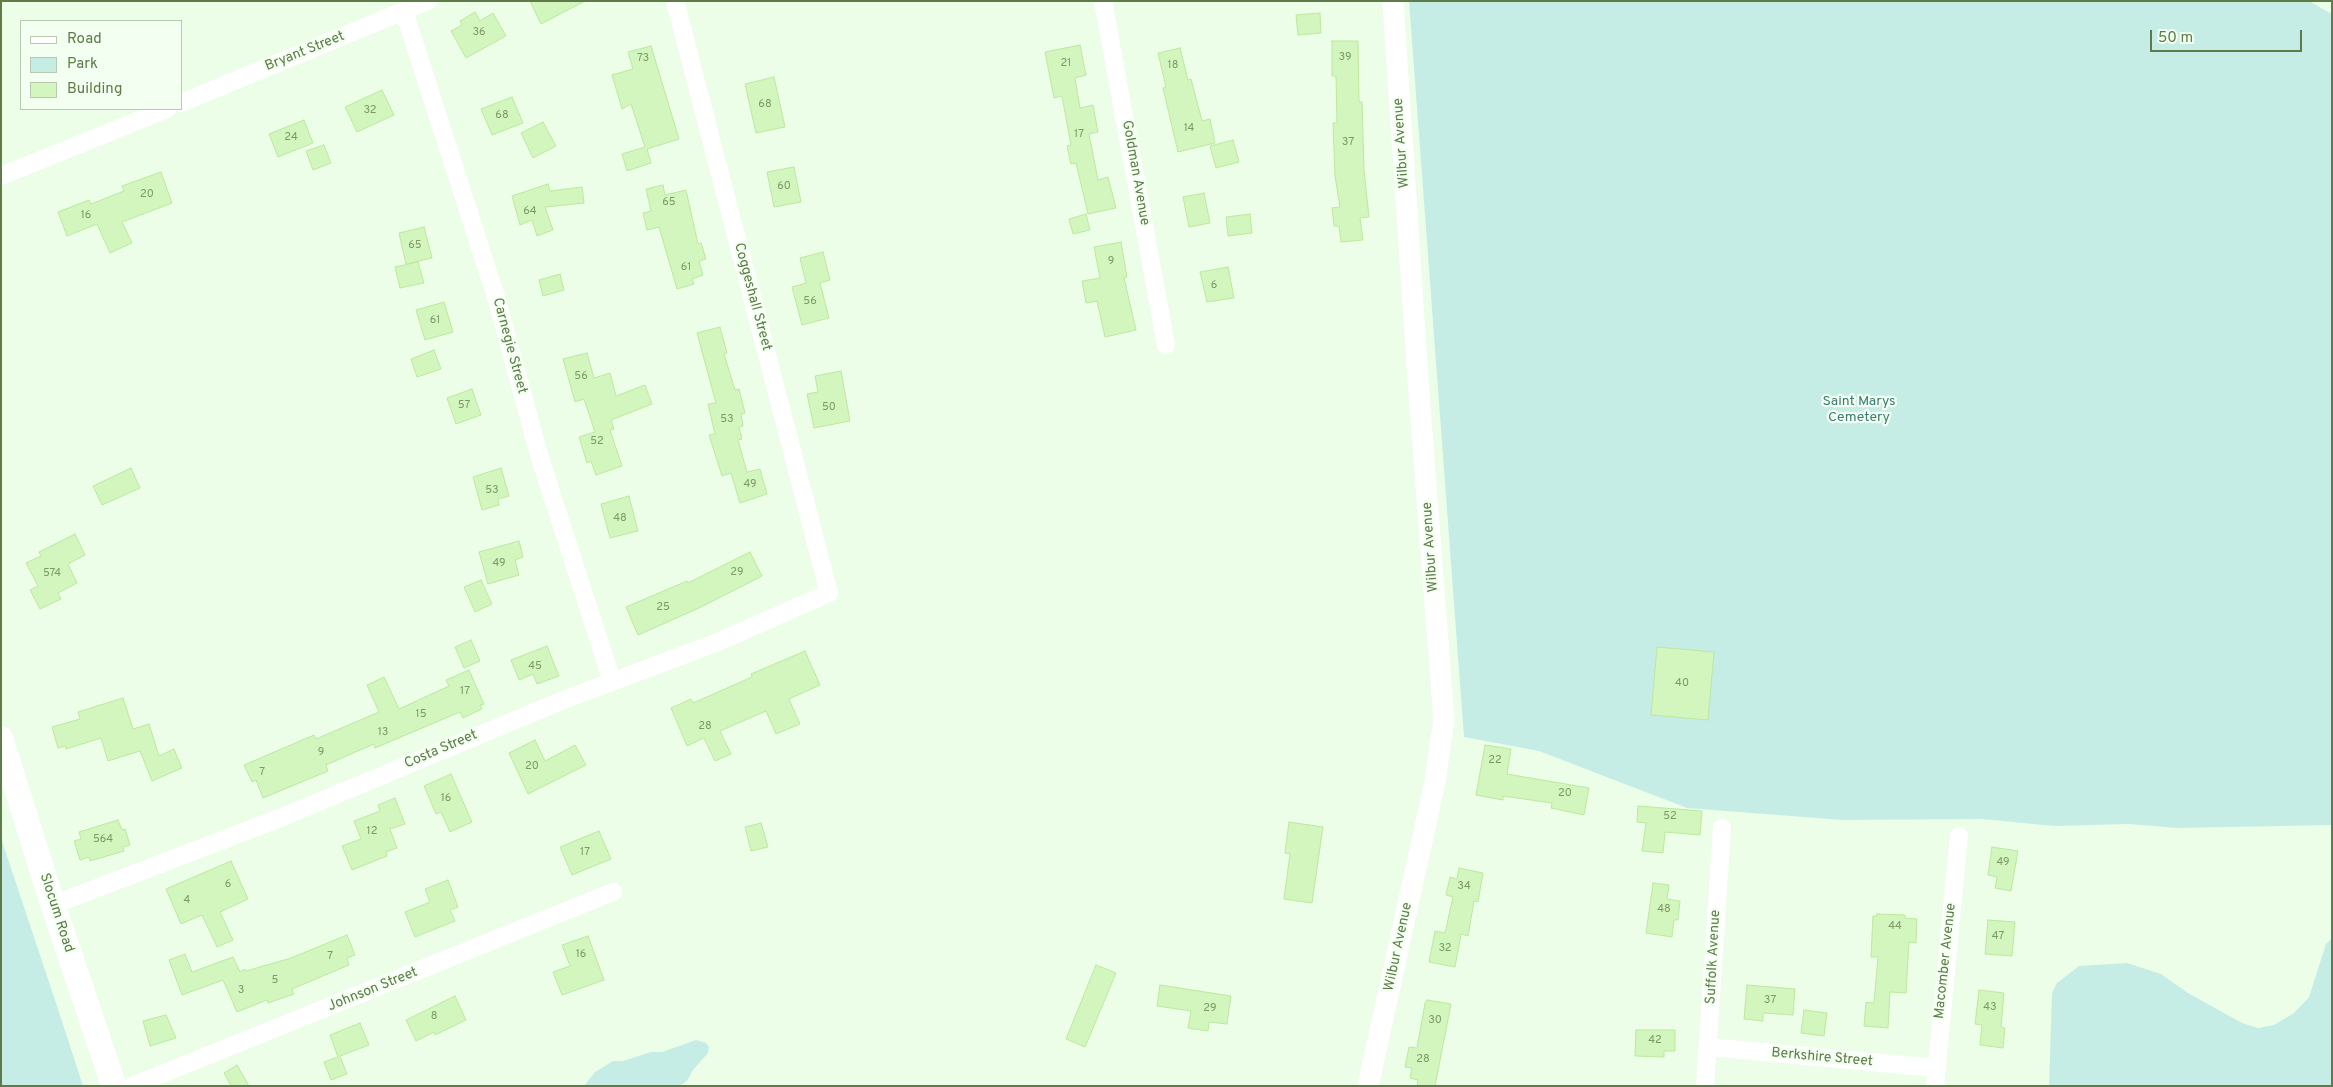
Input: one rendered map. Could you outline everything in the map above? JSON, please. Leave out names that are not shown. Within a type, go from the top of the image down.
[{"type":"main road","name":"Slocum Road","points":[[1,739],[53,905],[114,1086]]},
{"type":"street","name":"Bryant Street","points":[[182,103],[428,1]]},
{"type":"street","name":"Coggeshall Street","points":[[675,1],[829,593]]},
{"type":"street","name":"Goldman Avenue","points":[[1103,1],[1166,345]]},
{"type":"street","name":"Wilbur Avenue","points":[[1368,1086],[1435,782],[1444,720],[1419,394],[1393,1]]},
{"type":"street","name":"Carnegie Street","points":[[404,12],[496,297],[540,458],[612,681]]},
{"type":"street","points":[[1,176],[165,110]]},
{"type":"street","name":"Costa Street","points":[[53,905],[295,812],[612,681],[718,642],[829,593]]},
{"type":"street","name":"Suffolk Avenue","points":[[1705,1086],[1722,828]]},
{"type":"street","name":"Macomber Avenue","points":[[1935,1086],[1959,836]]},
{"type":"street","name":"Johnson Street","points":[[132,1086],[613,892]]},
{"type":"street","name":"Berkshire Street","points":[[1709,1047],[1936,1068]]},
{"type":"green space","name":"Saint Marys Cemetery","points":[[1409,1],[2309,1],[2332,14],[2332,825],[2178,828],[2129,824],[2054,826],[1982,819],[1843,820],[1687,808],[1539,751],[1464,737]]},
{"type":"green space","points":[[1,838],[59,1012],[83,1086],[1,1086]]},
{"type":"green space","points":[[2332,938],[2332,1086],[2049,1086],[2052,993],[2057,983],[2079,966],[2127,963],[2161,974],[2188,993],[2242,1023],[2258,1028],[2274,1025],[2294,1013],[2309,997],[2326,944]]},
{"type":"green space","points":[[696,1040],[706,1043],[709,1047],[708,1053],[693,1070],[687,1081],[680,1086],[584,1086],[595,1072],[613,1061],[623,1061],[651,1052],[662,1052]]},
{"type":"building","points":[[530,1],[585,1],[541,24]]},
{"type":"building","points":[[475,12],[480,21],[493,13],[506,36],[466,58],[451,31],[462,25],[460,21]]},
{"type":"building","points":[[1320,13],[1321,33],[1298,35],[1296,15]]},
{"type":"building","points":[[1332,41],[1358,41],[1359,102],[1362,102],[1364,170],[1369,217],[1360,218],[1363,240],[1341,242],[1339,226],[1334,226],[1332,208],[1340,207],[1335,176],[1333,123],[1337,123],[1336,76],[1332,76]]},
{"type":"building","points":[[1080,45],[1086,75],[1075,78],[1080,108],[1093,105],[1098,132],[1089,134],[1098,180],[1108,177],[1116,208],[1088,214],[1076,163],[1071,164],[1067,146],[1071,145],[1062,96],[1054,98],[1045,52]]},
{"type":"building","points":[[651,46],[679,139],[647,149],[651,163],[627,171],[622,154],[645,147],[631,104],[622,109],[612,75],[633,69],[628,52]]},
{"type":"building","points":[[1180,48],[1188,80],[1191,79],[1202,121],[1210,119],[1215,143],[1178,152],[1163,88],[1166,87],[1158,53]]},
{"type":"building","points":[[774,77],[785,127],[756,133],[745,84]]},
{"type":"building","points":[[382,90],[394,115],[357,132],[345,107]]},
{"type":"building","points":[[512,97],[523,123],[492,135],[481,109]]},
{"type":"building","points":[[304,120],[313,143],[278,157],[269,134]]},
{"type":"building","points":[[543,122],[556,146],[533,158],[521,133]]},
{"type":"building","points":[[1233,140],[1239,162],[1216,168],[1210,146]]},
{"type":"building","points":[[324,145],[331,163],[313,170],[306,151]]},
{"type":"building","points":[[794,167],[801,202],[774,207],[767,172]]},
{"type":"building","points":[[161,172],[172,203],[122,222],[132,243],[110,253],[97,224],[67,236],[58,212],[89,200],[91,204],[124,191],[122,186]]},
{"type":"building","points":[[548,184],[550,191],[582,187],[584,203],[545,207],[553,230],[537,236],[532,220],[520,225],[512,196]]},
{"type":"building","points":[[663,185],[665,195],[686,190],[698,244],[701,243],[706,259],[699,261],[703,275],[692,279],[694,284],[677,289],[659,227],[647,230],[643,213],[651,211],[646,189]]},
{"type":"building","points":[[1204,193],[1210,223],[1189,227],[1183,197]]},
{"type":"building","points":[[1086,214],[1090,230],[1073,234],[1069,219]]},
{"type":"building","points":[[1250,214],[1252,233],[1228,236],[1226,217]]},
{"type":"building","points":[[424,227],[432,258],[406,264],[399,233]]},
{"type":"building","points":[[1121,242],[1127,277],[1124,278],[1136,330],[1105,337],[1097,301],[1086,303],[1082,281],[1100,278],[1094,247]]},
{"type":"building","points":[[823,252],[830,280],[820,283],[829,318],[802,325],[792,287],[806,283],[800,258]]},
{"type":"building","points":[[418,262],[424,283],[400,288],[395,267]]},
{"type":"building","points":[[1228,267],[1234,298],[1207,302],[1200,272]]},
{"type":"building","points":[[560,274],[564,290],[543,296],[539,280]]},
{"type":"building","points":[[444,302],[453,332],[425,340],[416,310]]},
{"type":"building","points":[[720,327],[727,353],[724,354],[735,390],[739,389],[745,413],[741,414],[743,426],[739,427],[742,439],[738,440],[747,472],[760,469],[767,494],[740,503],[731,473],[722,476],[709,435],[715,434],[708,404],[716,403],[697,333]]},
{"type":"building","points":[[434,350],[441,369],[417,377],[411,359]]},
{"type":"building","points":[[587,353],[594,378],[610,373],[616,396],[645,385],[652,404],[611,420],[614,429],[610,430],[622,466],[596,475],[591,461],[587,463],[579,437],[595,432],[584,399],[575,402],[563,359]]},
{"type":"building","points":[[841,371],[850,421],[814,428],[807,394],[818,392],[815,376]]},
{"type":"building","points":[[472,389],[481,415],[456,424],[447,398]]},
{"type":"building","points":[[131,468],[140,488],[102,505],[93,486]]},
{"type":"building","points":[[501,468],[509,496],[498,499],[499,505],[482,510],[473,477]]},
{"type":"building","points":[[629,496],[638,531],[610,538],[601,504]]},
{"type":"building","points":[[75,534],[85,555],[68,564],[77,583],[58,593],[61,599],[40,609],[30,590],[38,586],[26,563],[41,556],[39,552]]},
{"type":"building","points":[[519,541],[523,557],[515,560],[519,575],[488,584],[479,552]]},
{"type":"building","points":[[750,552],[762,576],[699,608],[638,635],[626,607],[687,581],[688,583]]},
{"type":"building","points":[[481,580],[492,604],[475,612],[464,587]]},
{"type":"building","points":[[471,640],[480,661],[464,668],[455,647]]},
{"type":"building","points":[[547,646],[559,676],[537,684],[533,674],[519,680],[511,660]]},
{"type":"building","points":[[1657,647],[1714,652],[1708,720],[1651,715]]},
{"type":"building","points":[[805,651],[820,685],[789,699],[800,724],[776,734],[766,711],[720,731],[731,754],[715,761],[704,738],[687,746],[671,708],[691,699],[693,703],[752,677],[751,674]]},
{"type":"building","points":[[469,670],[484,704],[480,705],[482,709],[463,718],[460,712],[375,748],[374,744],[326,765],[328,771],[263,798],[256,780],[252,782],[244,765],[314,735],[316,739],[379,712],[367,685],[384,677],[399,709],[449,686],[446,680]]},
{"type":"building","points":[[123,698],[133,729],[149,724],[159,756],[174,749],[182,768],[152,781],[140,751],[108,761],[101,738],[66,749],[65,746],[58,748],[52,727],[80,719],[78,712]]},
{"type":"building","points":[[535,740],[545,761],[575,745],[586,765],[528,794],[509,753]]},
{"type":"building","points":[[1485,745],[1511,749],[1507,774],[1589,788],[1584,815],[1551,808],[1552,803],[1503,796],[1503,800],[1476,795]]},
{"type":"building","points":[[451,774],[472,822],[450,832],[441,812],[436,814],[424,786]]},
{"type":"building","points":[[395,798],[405,824],[390,829],[397,848],[386,852],[387,856],[352,870],[342,846],[361,839],[354,821],[380,811],[378,805]]},
{"type":"building","points":[[1638,806],[1702,811],[1700,835],[1665,832],[1663,853],[1642,851],[1646,823],[1637,822]]},
{"type":"building","points":[[118,820],[122,830],[125,829],[130,845],[123,847],[124,851],[90,861],[89,857],[80,860],[74,841],[81,839],[79,832]]},
{"type":"building","points":[[1289,822],[1323,827],[1312,903],[1284,899],[1290,854],[1285,853]]},
{"type":"building","points":[[761,823],[768,847],[751,851],[745,827]]},
{"type":"building","points":[[599,831],[611,859],[572,875],[560,847]]},
{"type":"building","points":[[1992,847],[2018,851],[2011,891],[1995,888],[1997,877],[1988,875]]},
{"type":"building","points":[[231,861],[248,899],[220,912],[233,940],[217,947],[202,915],[181,924],[166,889]]},
{"type":"building","points":[[1459,868],[1483,873],[1478,902],[1474,901],[1468,936],[1461,934],[1455,967],[1429,962],[1435,931],[1445,933],[1453,897],[1446,895],[1450,877],[1457,879]]},
{"type":"building","points":[[448,880],[458,907],[450,910],[455,921],[415,937],[405,912],[430,902],[425,889]]},
{"type":"building","points":[[1653,883],[1669,885],[1667,899],[1680,901],[1678,920],[1674,920],[1672,937],[1646,933]]},
{"type":"building","points":[[1877,914],[1905,915],[1905,918],[1917,919],[1916,943],[1909,942],[1906,993],[1890,992],[1888,1028],[1864,1026],[1866,1002],[1874,1003],[1878,957],[1871,957],[1873,916],[1877,916]]},
{"type":"building","points":[[1988,920],[2015,922],[2012,956],[1985,954]]},
{"type":"building","points":[[347,935],[355,955],[347,958],[349,965],[292,989],[294,994],[268,1003],[267,1000],[237,1012],[223,980],[182,995],[169,960],[185,954],[192,972],[233,957],[240,972],[245,969],[246,971],[291,958]]},
{"type":"building","points":[[588,936],[604,980],[562,995],[553,972],[570,966],[562,945]]},
{"type":"building","points":[[1096,965],[1116,973],[1085,1047],[1066,1039]]},
{"type":"building","points":[[1160,985],[1231,996],[1227,1024],[1209,1022],[1208,1031],[1188,1028],[1191,1011],[1157,1006]]},
{"type":"building","points":[[1747,985],[1795,989],[1793,1015],[1763,1013],[1763,1021],[1744,1019]]},
{"type":"building","points":[[1979,990],[2004,993],[2001,1027],[2005,1028],[2003,1048],[1980,1045],[1982,1025],[1975,1024]]},
{"type":"building","points":[[455,996],[466,1020],[435,1035],[434,1032],[416,1041],[406,1020]]},
{"type":"building","points":[[1427,1000],[1451,1004],[1435,1086],[1417,1086],[1418,1080],[1410,1078],[1412,1068],[1405,1067],[1409,1047],[1417,1048]]},
{"type":"building","points":[[1804,1010],[1827,1013],[1824,1036],[1801,1033]]},
{"type":"building","points":[[166,1015],[176,1038],[150,1046],[143,1021]]},
{"type":"building","points":[[360,1023],[369,1045],[340,1056],[347,1074],[331,1080],[324,1062],[338,1057],[330,1035]]},
{"type":"building","points":[[1636,1030],[1675,1030],[1675,1051],[1664,1051],[1664,1057],[1635,1056]]},
{"type":"building","points":[[237,1065],[249,1086],[231,1086],[224,1073]]}]
